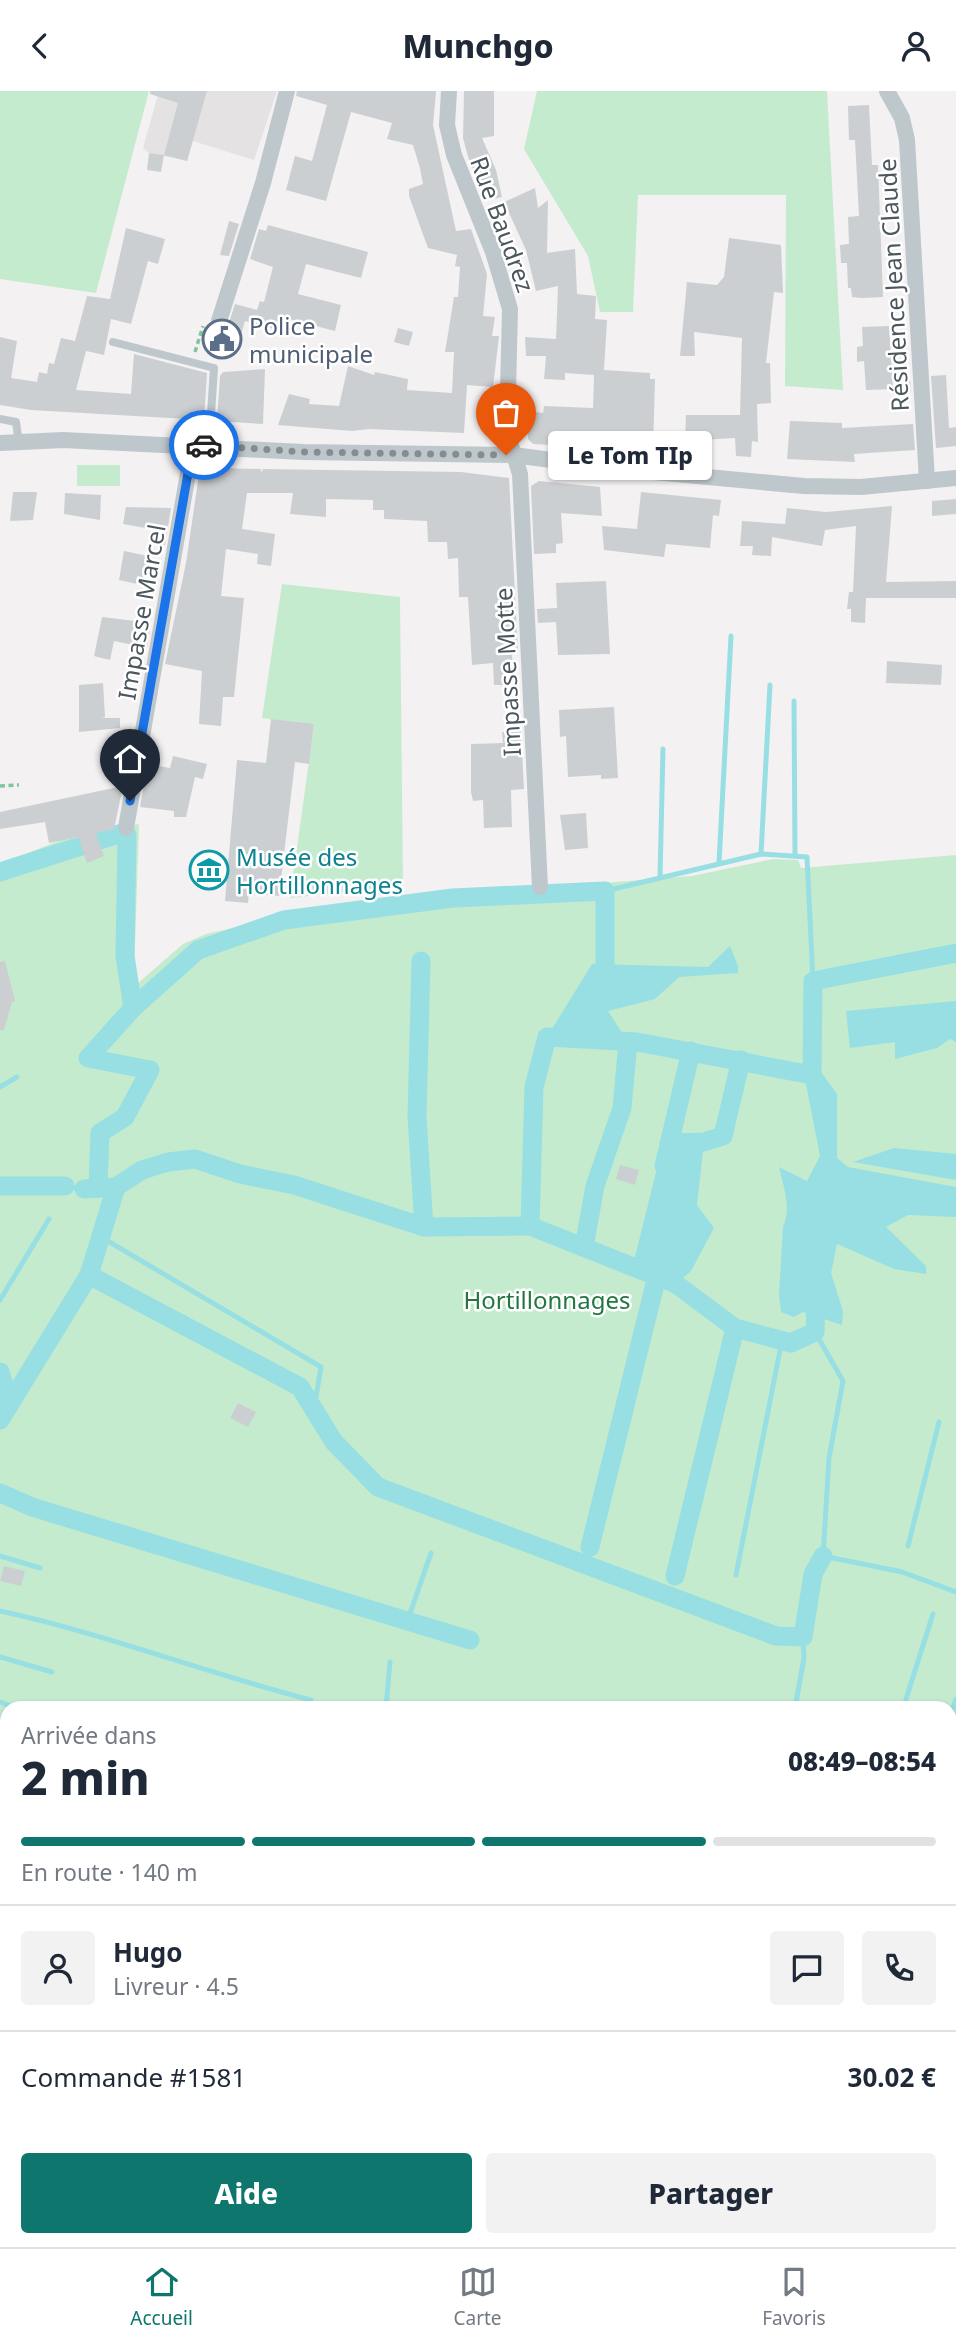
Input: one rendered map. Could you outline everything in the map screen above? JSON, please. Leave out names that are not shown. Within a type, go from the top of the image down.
[{"type":"street","points":[[219,321],[263,183],[287,91]]},
{"type":"street","name":"Rue Baudrez","points":[[449,91],[447,125],[454,155],[493,252],[510,309],[507,433],[513,455]]},
{"type":"street","name":"Résidence Jean Claude","points":[[887,91],[902,118],[907,140],[926,481]]},
{"type":"street","points":[[0,443],[63,440],[303,452],[513,455],[621,469],[804,486],[861,487],[956,478]]},
{"type":"street","name":"Impasse Marcel","points":[[126,828],[201,445]]},
{"type":"street","name":"Impasse Motte","points":[[513,455],[520,474],[540,887]]},
{"type":"lane","points":[[113,342],[214,368],[201,445]]},
{"type":"lane","points":[[0,419],[16,422],[19,443]]},
{"type":"path","points":[[191,362],[205,321],[219,321]]},
{"type":"path","points":[[0,786],[19,785]]},
{"type":"shaded area","points":[[159,91],[277,91],[254,160],[193,141],[187,161],[149,153],[143,148]]},
{"type":"green space","points":[[0,91],[149,91],[96,293],[0,279]]},
{"type":"green space","points":[[537,91],[827,91],[843,390],[785,386],[786,195],[638,195],[633,312],[600,312],[588,256],[524,149]]},
{"type":"green space","points":[[77,465],[120,465],[120,486],[77,486]]},
{"type":"green space","points":[[282,584],[400,597],[403,886],[290,898],[314,725],[262,718]]},
{"type":"green space","name":"Hortillonnages","points":[[139,824],[134,975],[137,984],[183,944],[206,934],[277,918],[552,887],[692,876],[773,859],[798,860],[801,868],[956,855],[956,1701],[0,1701],[0,864],[61,840]]},
{"type":"water","points":[[730,946],[738,973],[679,977],[655,999],[608,1011],[628,1042],[547,1037],[592,964],[708,967]]},
{"type":"water","points":[[956,1001],[956,1042],[950,1039],[937,1048],[895,1059],[895,1042],[850,1048],[846,1011]]},
{"type":"water","points":[[821,1035],[821,1072],[837,1094],[837,1158],[848,1167],[956,1187],[956,1217],[908,1215],[886,1227],[926,1266],[926,1274],[894,1269],[837,1244],[831,1273],[843,1311],[842,1325],[803,1312],[794,1317],[781,1312],[779,1295],[783,1226],[787,1205],[779,1167],[807,1181],[820,1156],[805,1079],[803,1036]]},
{"type":"water","points":[[664,1140],[670,1143],[704,1142],[697,1205],[714,1228],[691,1271],[676,1284],[641,1269],[634,1261]]},
{"type":"water","points":[[894,1148],[956,1154],[956,1180],[853,1162]]},
{"type":"building","points":[[150,91],[207,91],[187,161],[164,155],[178,103],[150,94]]},
{"type":"building","points":[[297,91],[436,91],[433,125],[456,231],[471,229],[487,274],[483,316],[495,317],[492,336],[499,336],[493,387],[467,385],[464,433],[369,429],[352,431],[278,425],[289,394],[310,399],[309,404],[339,406],[348,366],[374,375],[375,372],[408,379],[407,390],[452,393],[454,352],[445,352],[454,297],[458,297],[460,267],[455,266],[457,255],[428,248],[409,196],[409,189],[423,184],[420,168],[413,145],[387,139],[392,123],[351,112],[326,201],[286,190],[295,156],[312,161],[327,105],[296,96]]},
{"type":"building","points":[[464,91],[494,91],[494,136],[482,138],[496,170],[502,197],[488,200],[469,160],[463,138]]},
{"type":"building","points":[[869,105],[872,165],[878,165],[883,297],[862,298],[852,297],[851,288],[848,288],[847,263],[841,263],[840,245],[849,244],[848,217],[859,216],[855,140],[849,140],[848,106]]},
{"type":"building","points":[[149,153],[164,155],[161,172],[147,170]]},
{"type":"building","points":[[535,188],[538,208],[548,200],[547,253],[575,249],[577,294],[596,296],[595,319],[607,320],[604,370],[650,373],[650,379],[655,379],[653,451],[533,444],[528,439],[527,411],[543,413],[544,406],[593,408],[594,375],[565,373],[565,380],[544,379],[546,356],[526,356],[525,337],[556,339],[558,286],[536,291],[526,250],[504,202]]},
{"type":"building","points":[[229,221],[239,224],[229,256],[220,255]]},
{"type":"building","points":[[268,225],[368,252],[361,278],[306,264],[298,294],[341,305],[335,331],[289,319],[286,332],[245,321],[236,351],[203,342],[207,327],[226,332],[235,304],[257,310],[260,301],[264,302],[273,267],[250,259],[259,229],[266,231]]},
{"type":"building","points":[[126,228],[165,239],[158,264],[148,261],[131,324],[111,319],[104,355],[86,351],[76,390],[131,394],[134,354],[207,373],[204,420],[31,410],[0,405],[0,337],[17,341],[11,378],[37,382],[39,372],[47,374],[49,363],[54,364],[61,338],[75,341],[87,296],[110,299]]},
{"type":"building","points":[[729,238],[781,245],[783,293],[774,292],[766,363],[770,363],[771,403],[757,404],[758,442],[752,441],[751,457],[736,456],[735,438],[685,441],[686,415],[740,415],[742,338],[694,332],[695,356],[680,356],[687,282],[717,285],[724,277]]},
{"type":"building","points":[[889,326],[893,389],[866,390],[864,361],[857,362],[857,347],[863,346],[862,327]]},
{"type":"building","points":[[398,328],[413,332],[409,346],[394,342]]},
{"type":"building","points":[[265,369],[263,424],[217,421],[220,376],[223,372]]},
{"type":"building","points":[[946,375],[949,428],[956,427],[956,446],[936,448],[931,376]]},
{"type":"building","points":[[910,378],[911,392],[896,393],[895,379]]},
{"type":"building","points":[[790,421],[842,423],[842,428],[913,424],[915,450],[854,454],[855,462],[787,459]]},
{"type":"building","points":[[201,461],[217,461],[217,468],[261,469],[261,473],[263,469],[461,472],[509,478],[518,653],[512,653],[513,685],[494,685],[493,663],[472,665],[468,597],[459,597],[458,558],[448,559],[447,542],[428,542],[427,521],[384,519],[384,510],[373,510],[373,500],[326,499],[326,517],[290,514],[293,493],[247,493],[242,529],[275,534],[271,566],[257,564],[258,554],[226,549],[221,596],[244,598],[234,697],[223,697],[221,726],[199,724],[202,671],[165,664],[186,563]]},
{"type":"building","points":[[539,481],[600,487],[602,516],[561,513],[563,543],[556,544],[556,553],[534,554],[531,486]]},
{"type":"building","points":[[13,492],[37,492],[33,520],[10,521]]},
{"type":"building","points":[[641,492],[721,500],[719,516],[713,515],[710,548],[666,544],[664,557],[604,550],[602,526],[637,529]]},
{"type":"building","points":[[65,493],[101,495],[100,520],[64,514]]},
{"type":"building","points":[[956,499],[956,514],[932,516],[932,501]]},
{"type":"building","points":[[892,506],[886,582],[956,581],[956,598],[866,598],[865,623],[851,622],[851,609],[847,609],[849,592],[853,592],[856,526],[825,530],[822,546],[772,537],[771,556],[752,555],[753,546],[740,546],[742,521],[785,524],[787,508],[826,512]]},
{"type":"building","points":[[126,507],[171,508],[165,545],[155,543],[157,530],[123,524]]},
{"type":"building","points":[[124,551],[148,556],[142,585],[119,580]]},
{"type":"building","points":[[606,581],[610,654],[558,655],[556,622],[538,623],[537,609],[557,608],[556,583]]},
{"type":"building","points":[[102,617],[151,623],[147,648],[114,641],[110,660],[94,656]]},
{"type":"building","points":[[887,661],[942,665],[941,685],[886,683]]},
{"type":"building","points":[[103,683],[105,717],[102,718],[120,718],[120,728],[79,732],[79,685]]},
{"type":"building","points":[[614,707],[618,778],[601,779],[601,775],[568,777],[566,736],[560,737],[559,710]]},
{"type":"building","points":[[271,719],[314,724],[309,764],[295,762],[279,896],[249,893],[248,903],[225,901],[237,760],[266,763]]},
{"type":"building","points":[[521,731],[524,789],[511,790],[512,827],[484,828],[483,800],[473,801],[471,792],[471,744],[503,743],[502,732]]},
{"type":"building","points":[[173,756],[207,764],[203,779],[195,777],[186,817],[174,817],[174,811],[140,807],[148,764],[170,768]]},
{"type":"building","points":[[123,786],[114,829],[96,833],[104,856],[87,863],[78,837],[49,843],[45,822],[0,829],[0,812]]},
{"type":"building","points":[[586,813],[588,848],[565,850],[560,815]]},
{"type":"building","points":[[5,961],[15,1001],[12,1002],[4,1030],[0,1030],[0,962]]},
{"type":"building","points":[[620,1165],[639,1170],[635,1185],[616,1179]]},
{"type":"building","points":[[238,1403],[256,1412],[248,1427],[230,1418]]},
{"type":"building","points":[[4,1566],[25,1571],[21,1586],[0,1581]]},
{"type":"waterway","points":[[719,863],[731,636]]},
{"type":"waterway","points":[[761,854],[770,685]]},
{"type":"waterway","points":[[794,701],[795,856]]},
{"type":"waterway","points":[[660,877],[663,749]]},
{"type":"waterway","points":[[0,872],[125,832],[125,956],[133,1008]]},
{"type":"waterway","points":[[605,891],[761,854],[807,857],[813,981]]},
{"type":"waterway","points":[[98,1188],[100,1133],[125,1117],[150,1070],[88,1058],[133,1008],[198,950],[284,920],[453,898],[605,891],[605,989]]},
{"type":"waterway","points":[[116,1187],[142,1170],[168,1162],[195,1159],[240,1174],[294,1185],[424,1227],[530,1226],[534,1087],[547,1037],[637,1042],[812,1075],[813,981],[956,953]]},
{"type":"waterway","points":[[421,961],[417,1117],[424,1227]]},
{"type":"waterway","points":[[584,1247],[595,1186],[622,1108],[628,1042]]},
{"type":"waterway","points":[[664,1166],[691,1051]]},
{"type":"waterway","points":[[670,1143],[704,1142],[723,1136],[741,1060]]},
{"type":"waterway","points":[[0,1087],[17,1077]]},
{"type":"waterway","points":[[0,1186],[65,1186]]},
{"type":"waterway","points":[[65,1186],[84,1189]]},
{"type":"waterway","points":[[0,1420],[89,1275],[116,1187],[84,1189]]},
{"type":"waterway","points":[[0,1300],[49,1219]]},
{"type":"waterway","points":[[530,1226],[676,1284],[735,1328],[791,1343],[815,1332],[816,1292]]},
{"type":"waterway","points":[[101,1237],[321,1367],[314,1409]]},
{"type":"waterway","points":[[89,1275],[300,1387],[334,1442],[378,1487],[776,1636],[803,1637],[813,1574],[823,1556]]},
{"type":"waterway","points":[[590,1547],[657,1276]]},
{"type":"waterway","points":[[675,1576],[735,1328]]},
{"type":"waterway","points":[[815,1332],[843,1381],[829,1458],[823,1556],[902,1572],[956,1592]]},
{"type":"waterway","points":[[736,1575],[782,1340]]},
{"type":"waterway","points":[[0,1372],[10,1404]]},
{"type":"waterway","points":[[908,1546],[939,1422]]},
{"type":"waterway","points":[[0,1493],[32,1507],[470,1640]]},
{"type":"waterway","points":[[407,1622],[431,1553]]},
{"type":"waterway","points":[[0,1556],[40,1568]]},
{"type":"waterway","points":[[0,1611],[79,1631],[311,1700]]},
{"type":"waterway","points":[[906,1699],[933,1614]]},
{"type":"waterway","points":[[796,1701],[804,1658],[803,1637]]},
{"type":"waterway","points":[[0,1657],[52,1672]]},
{"type":"waterway","points":[[387,1701],[390,1662]]},
{"type":"way so far","points":[[204,445],[303,452],[506,455]]},
{"type":"place","name":"Police municipale","points":[[222,339]]},
{"type":"place","name":"Le Tom TIp","points":[[506,455]]},
{"type":"place","name":"Musée des Hortillonnages","points":[[209,870]]},
{"type":"route","points":[[130,801],[193,445],[204,445]]}]
